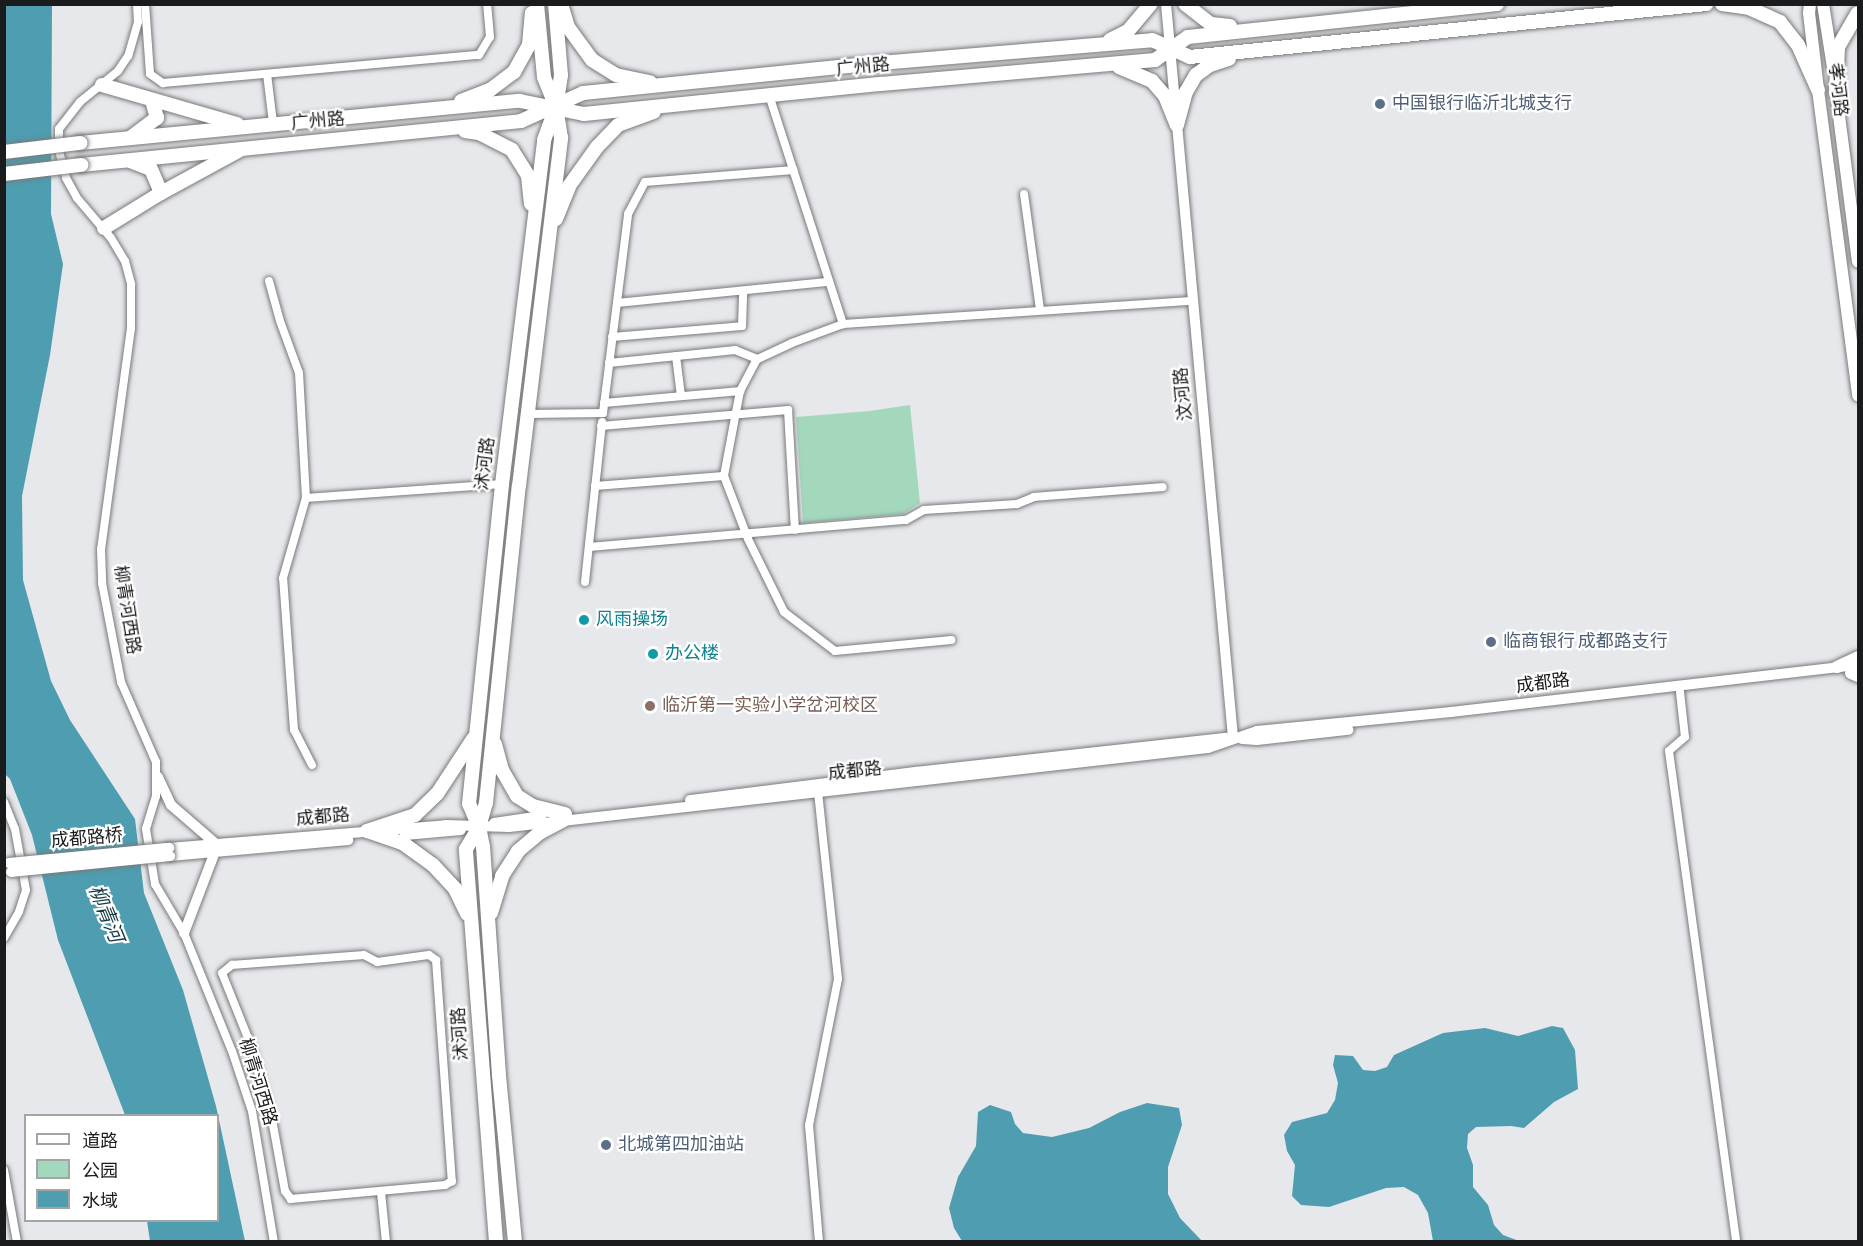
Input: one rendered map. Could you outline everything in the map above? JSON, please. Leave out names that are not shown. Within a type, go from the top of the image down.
[{"type":"main road","points":[[444,108],[490,90],[514,72],[529,45],[535,4]]},
{"type":"main road","name":"沭河路","points":[[496,1242],[466,849],[479,827],[486,802],[528,414],[561,138],[556,107],[544,77],[535,4]]},
{"type":"main road","name":"沭河路","points":[[515,1242],[479,827],[469,804],[502,484],[544,140],[556,107],[561,75],[555,4]]},
{"type":"main road","points":[[561,4],[568,27],[592,60],[616,75],[667,85]]},
{"type":"main road","points":[[1101,44],[1128,31],[1150,4]]},
{"type":"main road","points":[[1185,4],[1211,24],[1256,29]]},
{"type":"main road","name":"广州路","points":[[4,152],[273,123],[520,101],[584,114],[1155,60],[1188,37],[1497,4]]},
{"type":"main road","name":"广州路","points":[[4,174],[247,147],[520,121],[556,107],[583,93],[1152,40],[1190,57],[1706,4]]},
{"type":"main road","points":[[1722,4],[1749,8],[1780,22],[1798,45],[1818,90]]},
{"type":"main road","name":"孝河路","points":[[1810,4],[1809,13],[1818,90],[1858,395]]},
{"type":"main road","name":"孝河路","points":[[1823,4],[1826,11],[1858,262]]},
{"type":"main road","points":[[1836,93],[1838,47],[1858,13]]},
{"type":"main road","points":[[1177,125],[1186,92],[1196,75],[1210,65],[1255,50]]},
{"type":"main road","points":[[1112,64],[1152,81],[1165,96],[1177,125]]},
{"type":"main road","points":[[102,85],[245,126]]},
{"type":"main road","points":[[129,138],[157,118],[152,100]]},
{"type":"main road","points":[[550,235],[569,186],[597,147],[618,125],[672,105]]},
{"type":"main road","points":[[439,128],[479,133],[512,150],[528,176],[534,225]]},
{"type":"main road","points":[[104,228],[161,193],[247,147]]},
{"type":"main road","points":[[128,160],[151,169],[161,193]]},
{"type":"main road","points":[[1837,667],[1858,657]]},
{"type":"main road","points":[[367,831],[415,815],[437,794],[476,735]]},
{"type":"main road","points":[[493,737],[502,770],[517,796],[533,806],[565,817]]},
{"type":"main road","points":[[488,923],[502,876],[518,851],[541,832],[565,817]]},
{"type":"main road","points":[[367,831],[404,844],[433,865],[455,889],[471,921]]},
{"type":"street","name":"柳青河西路","points":[[137,4],[138,22],[128,56],[118,71],[80,102],[59,129],[59,152],[66,178],[77,198],[104,228],[125,261],[132,305],[101,549],[102,583],[121,682],[156,762],[158,777],[156,796],[146,828],[156,884],[184,933],[232,1051],[252,1112],[274,1242]]},
{"type":"street","points":[[145,4],[150,74],[163,83],[478,55],[490,37],[488,4]]},
{"type":"street","name":"汶河路","points":[[1166,4],[1191,301],[1233,738]]},
{"type":"street","name":"汶河路","points":[[1171,4],[1171,47]]},
{"type":"street","points":[[267,74],[273,123]]},
{"type":"street","points":[[769,95],[843,324]]},
{"type":"street","points":[[585,582],[603,408],[628,214],[645,182],[794,170]]},
{"type":"street","points":[[1024,194],[1040,310]]},
{"type":"street","points":[[269,281],[280,321],[299,373],[306,498],[283,578],[294,730],[312,765]]},
{"type":"street","points":[[617,303],[829,282]]},
{"type":"street","points":[[612,337],[742,326],[743,292]]},
{"type":"street","points":[[951,640],[834,651],[784,612],[746,534],[724,476],[740,391],[757,359],[843,324],[1191,301]]},
{"type":"street","points":[[609,363],[735,350],[757,359]]},
{"type":"street","points":[[676,356],[681,396]]},
{"type":"street","points":[[528,414],[603,408],[681,396],[740,391]]},
{"type":"street","points":[[601,426],[788,410],[795,530]]},
{"type":"street","points":[[595,486],[724,476]]},
{"type":"street","points":[[306,498],[502,484]]},
{"type":"street","points":[[589,547],[906,520],[924,510],[1017,504],[1034,497],[1163,487]]},
{"type":"street","name":"成都路","points":[[170,852],[446,833],[508,819],[565,817],[818,792],[1208,748],[1257,731],[1451,712],[1837,667],[1857,671]]},
{"type":"street","name":"成都路","points":[[565,817],[1207,738],[1257,740],[1857,671]]},
{"type":"street","points":[[1680,692],[1685,737],[1669,751],[1736,1242]]},
{"type":"street","points":[[158,777],[171,805],[216,848],[184,933]]},
{"type":"street","points":[[818,792],[838,979],[809,1125],[819,1242]]},
{"type":"street","points":[[4,802],[15,829],[26,890],[19,912],[4,938]]},
{"type":"street","name":"成都路","points":[[216,848],[367,831],[446,825],[479,827]]},
{"type":"street","name":"成都路桥","points":[[7,868],[170,852]]},
{"type":"street","points":[[364,955],[377,962],[429,955],[436,960],[452,1181],[445,1185],[381,1192],[291,1199],[285,1191],[273,1125],[250,1043],[222,973],[232,965],[364,955]]},
{"type":"street","points":[[4,1170],[18,1242]]},
{"type":"street","points":[[381,1192],[386,1242]]},
{"type":"green space","points":[[910,405],[920,503],[903,514],[803,523],[796,417]]},
{"type":"water","name":"柳青河","points":[[4,5],[52,5],[51,214],[63,264],[50,355],[22,496],[23,580],[51,681],[70,720],[135,819],[144,893],[183,990],[218,1114],[125,1114],[58,940],[32,835],[10,779],[5,774]]},
{"type":"water","points":[[1552,1026],[1563,1028],[1575,1050],[1578,1089],[1554,1102],[1524,1128],[1476,1127],[1468,1134],[1467,1148],[1473,1165],[1473,1187],[1488,1205],[1494,1225],[1503,1235],[1519,1241],[1433,1241],[1428,1213],[1418,1195],[1404,1187],[1386,1188],[1329,1207],[1301,1205],[1292,1196],[1295,1165],[1287,1151],[1284,1135],[1292,1122],[1327,1113],[1335,1100],[1338,1083],[1333,1065],[1335,1055],[1353,1056],[1363,1070],[1375,1071],[1387,1067],[1394,1055],[1443,1033],[1485,1028],[1518,1036]]},
{"type":"water","points":[[1147,1103],[1179,1108],[1182,1125],[1168,1167],[1168,1194],[1180,1218],[1202,1241],[962,1241],[954,1228],[949,1208],[958,1177],[976,1146],[978,1112],[990,1105],[1011,1112],[1015,1124],[1023,1133],[1052,1137],[1089,1128],[1120,1112]]},
{"type":"water","points":[[219,1120],[245,1241],[150,1241],[147,1222],[219,1222]]},
{"type":"place","name":"中国银行临沂北城支行","points":[[1380,104]]},
{"type":"place","name":"风雨操场","points":[[584,620]]},
{"type":"place","name":"临商银行 成都路支行","points":[[1491,642]]},
{"type":"place","name":"办公楼","points":[[653,654]]},
{"type":"place","name":"临沂第一实验小学岔河校区","points":[[650,706]]},
{"type":"place","name":"北城第四加油站","points":[[606,1145]]}]
